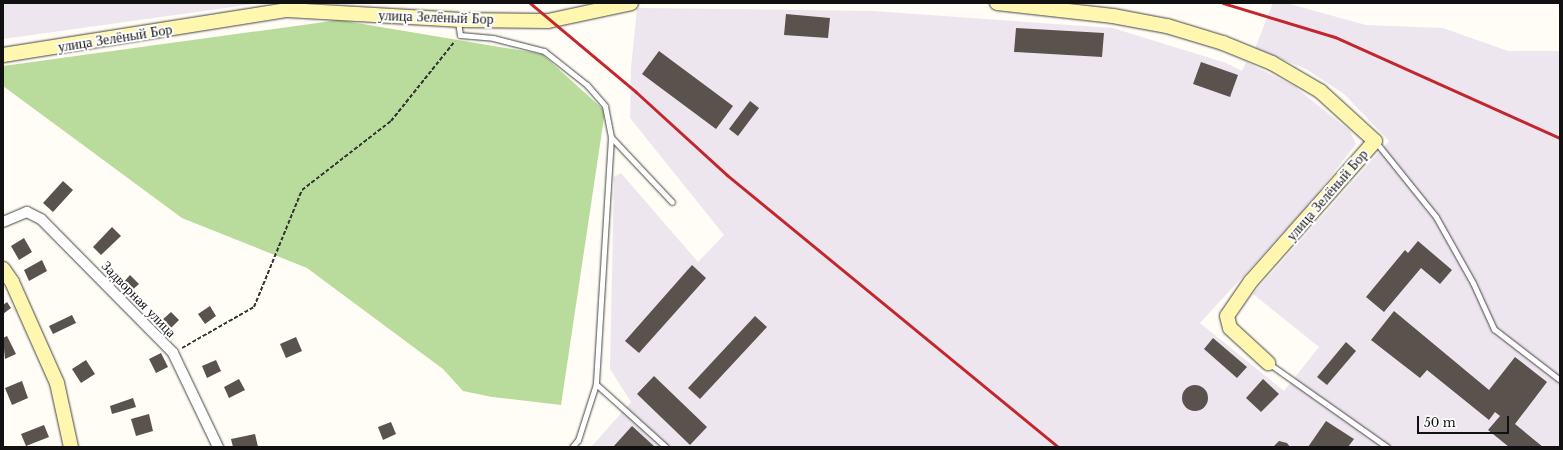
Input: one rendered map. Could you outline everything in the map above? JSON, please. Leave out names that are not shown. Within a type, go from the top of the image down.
[{"type":"street","name":"улица Зелёный Бор","points":[[3,55],[287,10],[458,20],[552,20],[631,3]]},
{"type":"street","name":"улица Зелёный Бор","points":[[997,3],[1113,16],[1167,26],[1223,43],[1272,63],[1320,91],[1375,141],[1251,281],[1227,316],[1230,328],[1268,363]]},
{"type":"street","name":"Задворная улица","points":[[3,222],[27,212],[41,219],[173,353],[218,447]]},
{"type":"street","points":[[3,269],[12,282],[57,383],[71,447]]},
{"type":"lane","points":[[458,20],[460,35],[493,38],[544,51],[587,85],[605,106],[612,137],[596,384],[578,440],[572,447]]},
{"type":"lane","points":[[612,137],[672,202]]},
{"type":"lane","points":[[1375,141],[1436,217],[1473,283],[1494,329],[1560,380]]},
{"type":"lane","points":[[1268,363],[1387,447]]},
{"type":"lane","points":[[596,384],[666,447]]},
{"type":"path","points":[[173,353],[254,307],[302,190],[391,121],[460,35]]},
{"type":"shaded area","points":[[3,3],[261,3],[3,39]]},
{"type":"shaded area","points":[[1273,3],[1286,3],[1366,25],[1443,28],[1508,51],[1560,51],[1560,447],[591,447],[631,402],[610,369],[614,177],[621,173],[698,262],[724,235],[630,118],[631,68],[637,8],[873,11],[1113,28],[1226,63],[1242,71],[1246,62],[1294,86],[1350,131],[1356,144],[1306,208],[1200,323],[1284,391],[1319,347],[1253,294],[1389,141],[1344,94],[1306,69],[1255,48]]},
{"type":"green space","points":[[339,20],[542,54],[605,111],[561,405],[492,397],[463,391],[443,369],[307,268],[182,218],[3,86],[3,66]]},
{"type":"building","points":[[786,14],[830,18],[828,38],[784,35]]},
{"type":"building","points":[[1016,28],[1104,33],[1102,57],[1014,52]]},
{"type":"building","points":[[659,51],[733,106],[716,129],[642,74]]},
{"type":"building","points":[[1201,62],[1238,75],[1230,97],[1193,84]]},
{"type":"building","points":[[750,101],[759,108],[738,136],[729,129]]},
{"type":"building","points":[[63,181],[73,190],[53,212],[43,203]]},
{"type":"building","points":[[112,227],[121,236],[101,255],[93,247]]},
{"type":"building","points":[[24,238],[32,252],[19,260],[11,246]]},
{"type":"building","points":[[1418,241],[1452,270],[1440,284],[1421,268],[1384,312],[1366,297],[1405,250],[1408,253]]},
{"type":"building","points":[[42,260],[47,271],[29,281],[24,270]]},
{"type":"building","points":[[692,265],[706,278],[639,353],[625,341]]},
{"type":"building","points":[[130,275],[139,284],[130,292],[122,284]]},
{"type":"building","points":[[7,302],[11,308],[3,314],[3,305]]},
{"type":"building","points":[[210,306],[216,316],[205,324],[198,314]]},
{"type":"building","points":[[1394,311],[1489,390],[1515,357],[1547,382],[1515,424],[1543,447],[1509,447],[1488,430],[1500,416],[1495,412],[1489,420],[1427,370],[1420,378],[1371,340]]},
{"type":"building","points":[[171,312],[179,320],[169,330],[161,321]]},
{"type":"building","points":[[72,315],[76,323],[53,334],[49,326]]},
{"type":"building","points":[[755,316],[767,327],[700,399],[688,388]]},
{"type":"building","points":[[7,336],[16,354],[5,359],[3,338]]},
{"type":"building","points":[[296,337],[302,351],[286,358],[280,344]]},
{"type":"building","points":[[1213,338],[1247,367],[1237,378],[1204,349]]},
{"type":"building","points":[[1346,342],[1356,351],[1327,385],[1317,377]]},
{"type":"building","points":[[161,353],[168,367],[156,373],[149,359]]},
{"type":"building","points":[[86,360],[95,374],[81,383],[72,369]]},
{"type":"building","points":[[216,360],[221,371],[207,378],[202,366]]},
{"type":"building","points":[[654,376],[707,427],[690,445],[637,394]]},
{"type":"building","points":[[239,379],[245,390],[229,398],[224,387]]},
{"type":"building","points":[[1263,379],[1279,394],[1261,412],[1246,398]]},
{"type":"building","points":[[22,381],[28,398],[12,405],[5,388]]},
{"type":"building","points":[[1195,385],[1204,389],[1208,398],[1204,407],[1195,411],[1186,407],[1182,398],[1186,389]]},
{"type":"building","points":[[133,398],[136,407],[112,414],[110,406]]},
{"type":"building","points":[[149,414],[153,431],[136,436],[131,419]]},
{"type":"building","points":[[1326,421],[1354,439],[1348,447],[1308,447]]},
{"type":"building","points":[[391,422],[396,434],[383,440],[378,427]]},
{"type":"building","points":[[44,425],[49,437],[26,446],[21,434]]},
{"type":"building","points":[[632,426],[655,447],[613,447]]},
{"type":"building","points":[[255,434],[258,447],[233,447],[231,439]]},
{"type":"building","points":[[1279,441],[1287,443],[1290,447],[1273,447]]},
{"type":"railway","points":[[530,3],[636,92],[727,175],[1058,447]]},
{"type":"railway","points":[[1223,3],[1335,37],[1560,138]]}]
